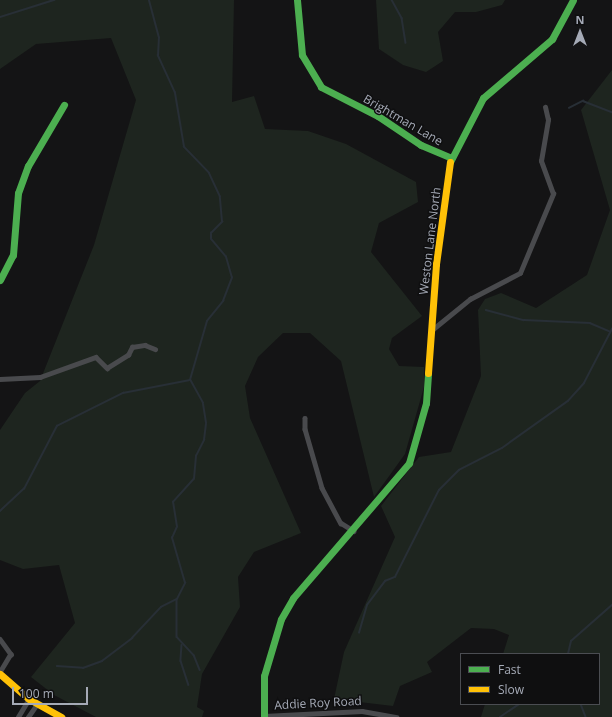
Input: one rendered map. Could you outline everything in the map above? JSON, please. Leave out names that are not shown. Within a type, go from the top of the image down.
[{"type":"street","name":"Brightman Lane","points":[[297,0],[302,55],[321,87],[378,116],[421,145],[451,158]]},
{"type":"street","name":"Weston Lane North","points":[[264,716],[264,676],[281,619],[293,598],[354,531],[409,463],[426,403],[433,329],[436,264],[451,158],[484,98],[552,39],[566,20],[573,0]]},
{"type":"street","points":[[0,280],[13,255],[18,193],[28,166],[64,105]]},
{"type":"street","points":[[433,329],[470,299],[520,273],[553,194],[541,161],[548,120],[545,107]]},
{"type":"street","points":[[0,379],[40,377],[96,357],[106,368],[128,355],[132,347],[145,345],[155,349]]},
{"type":"street","points":[[305,418],[305,429],[322,488],[341,523],[354,531]]},
{"type":"street","points":[[0,639],[11,654],[0,673],[29,699],[61,717]]},
{"type":"street","points":[[18,717],[29,699]]},
{"type":"street","points":[[28,717],[37,704]]},
{"type":"street","name":"Addie Roy Road","points":[[264,716],[362,710],[396,717]]},
{"type":"shaded area","points":[[0,0],[234,0],[232,102],[254,96],[265,129],[308,131],[346,144],[416,182],[418,202],[379,223],[371,252],[422,316],[392,338],[389,349],[399,366],[424,367],[424,387],[405,454],[374,497],[341,361],[310,333],[283,333],[258,357],[245,386],[250,418],[301,533],[254,552],[238,577],[240,607],[202,674],[197,707],[204,711],[202,717],[96,717],[54,695],[31,677],[75,623],[59,565],[23,569],[0,560],[0,430],[25,393],[40,381],[94,245],[136,100],[111,38],[36,44],[0,69]]},
{"type":"shaded area","points":[[376,0],[505,0],[502,5],[476,12],[455,12],[438,32],[443,61],[426,72],[403,65],[379,49]]},
{"type":"shaded area","points":[[612,70],[612,717],[481,717],[485,705],[600,705],[600,653],[503,653],[509,635],[494,629],[471,628],[427,662],[432,672],[400,686],[393,706],[334,699],[344,652],[395,537],[381,506],[419,457],[451,452],[481,376],[478,310],[485,299],[501,293],[536,308],[587,275],[610,210],[581,110]]},
{"type":"waterway","points":[[0,17],[54,0]]},
{"type":"waterway","points":[[0,511],[24,489],[57,426],[123,393],[190,380],[207,321],[223,301],[232,278],[226,257],[211,239],[211,233],[222,222],[220,197],[209,173],[184,147],[175,93],[158,56],[159,38],[149,0]]},
{"type":"waterway","points":[[392,0],[402,18],[406,43]]},
{"type":"waterway","points":[[569,108],[583,101],[612,112]]},
{"type":"waterway","points":[[486,310],[524,320],[590,323],[609,331]]},
{"type":"waterway","points":[[359,633],[367,605],[385,581],[395,577],[439,490],[459,470],[502,448],[568,401],[584,383],[612,329]]},
{"type":"waterway","points":[[57,666],[83,668],[102,661],[132,638],[161,607],[177,599],[185,583],[172,538],[177,527],[173,502],[194,479],[196,456],[204,440],[206,423],[203,403],[190,380]]},
{"type":"waterway","points":[[177,600],[177,637],[194,655],[200,670]]},
{"type":"waterway","points":[[568,653],[571,641],[612,605]]},
{"type":"waterway","points":[[182,645],[181,661],[189,685]]},
{"type":"waterway","points":[[500,717],[518,705]]},
{"type":"waterway","points":[[581,705],[586,717]]},
{"type":"traffic: fast","points":[[297,0],[302,55],[321,87],[378,116],[421,145],[451,158]]},
{"type":"traffic: fast","points":[[450,162],[483,98],[552,39],[573,0]]},
{"type":"traffic: fast","points":[[0,280],[13,255],[18,193],[28,166],[64,105]]},
{"type":"traffic: fast","points":[[264,717],[264,676],[281,619],[293,598],[409,463],[426,403],[428,373]]},
{"type":"traffic: slow","points":[[428,373],[436,264],[450,162]]},
{"type":"traffic: slow","points":[[0,674],[29,699],[61,717]]}]
